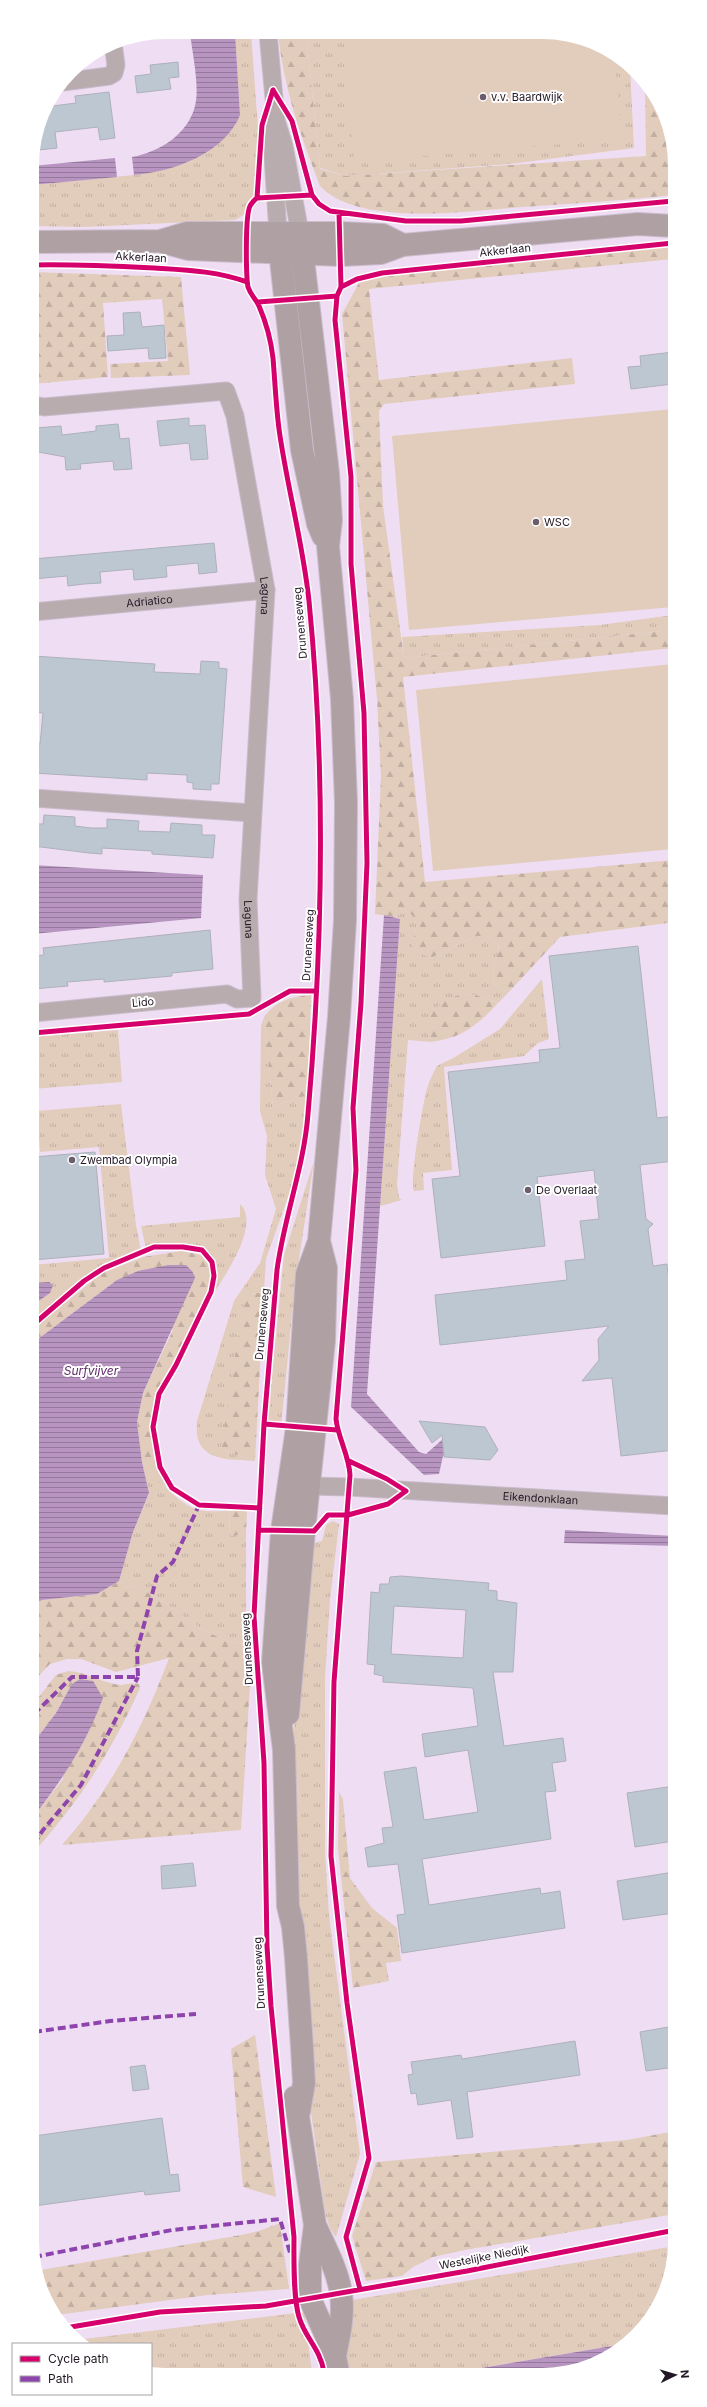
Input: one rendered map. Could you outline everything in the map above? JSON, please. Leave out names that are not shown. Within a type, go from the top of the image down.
[{"type":"street","points":[[269,39],[276,120],[284,146],[302,243],[328,473],[331,520],[328,546],[342,699],[346,803],[344,920],[340,1017],[319,1242],[307,1274],[297,1428],[288,1481],[282,1531],[273,1663],[284,1750],[288,1906],[282,1929],[285,2005],[291,2081],[299,2112],[315,2225],[310,2299],[337,2363]]},
{"type":"street","points":[[72,81],[109,76],[114,73],[116,65],[114,50]]},
{"type":"street","points":[[276,120],[272,141],[279,242],[302,450],[318,524],[328,546]]},
{"type":"street","name":"Akkerlaan","points":[[638,224],[668,215]]},
{"type":"street","name":"Akkerlaan","points":[[39,242],[159,241],[187,233],[302,243],[381,253],[403,245],[638,224],[668,226]]},
{"type":"street","name":"Laguna","points":[[39,406],[44,407],[226,391],[235,416],[266,590],[248,899],[252,998]]},
{"type":"street","name":"Adriatico","points":[[39,611],[266,590]]},
{"type":"street","points":[[39,798],[252,813]]},
{"type":"street","name":"Lido","points":[[39,1011],[227,994],[237,999],[252,998]]},
{"type":"street","points":[[284,1750],[324,1341],[326,1268],[319,1242]]},
{"type":"street","points":[[288,1481],[309,1486]]},
{"type":"street","name":"Eikendonklaan","points":[[309,1486],[668,1506]]},
{"type":"street","points":[[315,2225],[330,2258],[341,2294],[342,2324],[337,2363]]},
{"type":"green space","points":[[235,39],[251,39],[262,182],[258,202],[248,213],[235,220],[84,227],[39,226],[39,184],[144,174],[240,114]]},
{"type":"green space","points":[[279,39],[307,39],[320,169],[346,176],[646,156],[645,92],[655,109],[666,140],[668,157],[668,195],[455,213],[423,214],[364,208],[339,200],[320,186],[294,111],[284,74]]},
{"type":"green space","name":"v.v. Baardwijk","points":[[307,39],[559,40],[567,41],[598,52],[619,65],[630,76],[634,148],[510,164],[346,176],[320,168]]},
{"type":"green space","name":"v.v. Baardwijk","points":[[344,39],[559,40],[583,46],[598,52],[615,62],[622,139],[354,162]]},
{"type":"green space","points":[[668,240],[668,259],[369,289],[379,380],[572,358],[575,384],[384,404],[379,411],[383,506],[404,658],[668,631],[668,649],[403,677],[425,882],[668,860],[668,923],[560,937],[508,993],[494,984],[493,969],[499,950],[498,944],[486,936],[476,936],[431,958],[420,953],[412,945],[416,930],[416,922],[411,914],[406,911],[394,917],[375,914],[381,776],[377,699],[342,314],[360,281],[366,275]]},
{"type":"green space","points":[[39,272],[181,277],[190,375],[111,378],[110,364],[168,361],[162,299],[103,303],[108,377],[39,383]]},
{"type":"green space","name":"WSC","points":[[668,409],[668,607],[409,630],[392,436]]},
{"type":"green space","points":[[668,616],[668,631],[404,658],[402,637],[600,625]]},
{"type":"green space","points":[[668,665],[668,849],[433,871],[416,690]]},
{"type":"green space","points":[[406,911],[411,914],[416,922],[416,930],[412,945],[420,953],[431,958],[476,936],[486,936],[498,944],[499,950],[493,969],[494,984],[508,993],[498,1003],[476,995],[462,994],[428,1033],[431,1042],[408,1040],[397,1184],[399,1198],[402,1200],[380,1206],[400,919],[394,917]]},
{"type":"green space","points":[[542,979],[549,1039],[538,1043],[524,1056],[444,1067],[452,1170],[423,1173],[424,1190],[414,1191],[413,1173],[425,1097],[431,1077],[437,1066],[455,1057],[500,1029]]},
{"type":"green space","points":[[462,994],[476,995],[498,1003],[476,1024],[461,1034],[431,1042],[428,1033],[429,1013],[448,999]]},
{"type":"green space","points":[[311,995],[308,1095],[273,1106],[264,1017],[269,1011],[285,1000]]},
{"type":"green space","points":[[264,1017],[273,1106],[308,1095],[300,1163],[266,1259],[264,1292],[251,1294],[221,1449],[255,1461],[222,1458],[207,1452],[202,1447],[198,1439],[197,1421],[234,1301],[260,1263],[276,1209],[265,1175],[267,1136],[260,1111],[261,1026]]},
{"type":"green space","points":[[118,1030],[122,1082],[39,1089],[39,1037]]},
{"type":"green space","points":[[121,1104],[136,1225],[141,1251],[100,1266],[39,1315],[39,1264],[109,1258],[99,1147],[40,1152],[39,1111]]},
{"type":"green space","points":[[314,1161],[295,1285],[281,1427],[267,1426],[284,1255]]},
{"type":"green space","points":[[240,1204],[245,1213],[246,1224],[244,1236],[233,1262],[214,1293],[212,1265],[205,1249],[197,1246],[176,1244],[146,1249],[141,1226],[240,1217]]},
{"type":"green space","points":[[181,1251],[201,1255],[210,1267],[210,1285],[179,1354],[156,1395],[150,1424],[155,1462],[171,1490],[160,1483],[142,1462],[137,1422],[143,1393],[173,1330],[117,1280],[39,1338],[39,1324],[102,1273],[143,1257]]},
{"type":"green space","points":[[264,1292],[255,1461],[221,1449],[243,1304],[251,1294]]},
{"type":"green space","points":[[142,1462],[168,1490],[191,1507],[206,1511],[229,1511],[230,1535],[235,1536],[246,1532],[246,1644],[222,1639],[211,1634],[200,1628],[155,1596],[119,1581],[133,1532],[149,1494]]},
{"type":"green space","points":[[229,1511],[247,1511],[246,1532],[235,1536],[230,1535]]},
{"type":"green space","points":[[333,1521],[339,1524],[330,1600],[325,1678],[325,1852],[329,1915],[360,2154],[336,2237],[330,2228],[325,2213],[311,2112],[294,1864],[294,1727],[309,1544],[322,1541],[326,1525]]},
{"type":"green space","points":[[119,1581],[155,1596],[200,1628],[211,1634],[222,1639],[246,1644],[250,1685],[241,1830],[62,1845],[95,1803],[124,1757],[137,1733],[169,1658],[116,1672],[81,1659],[67,1659],[50,1664],[39,1676],[39,1602],[97,1594]]},
{"type":"green space","points":[[68,1671],[82,1673],[113,1684],[120,1685],[136,1683],[139,1684],[140,1688],[118,1733],[94,1774],[51,1833],[39,1846],[39,1810],[63,1779],[61,1703],[56,1713],[39,1735],[39,1697],[56,1675]]},
{"type":"green space","points":[[339,1792],[343,1799],[350,1878],[372,1908],[397,1928],[401,1961],[386,1963],[389,1981],[353,1988],[338,1849]]},
{"type":"green space","points":[[255,2035],[276,2197],[243,2187],[231,2049]]},
{"type":"green space","points":[[668,2132],[668,2215],[465,2250],[433,2257],[413,2267],[402,2276],[366,2281],[352,2236],[376,2162],[627,2140]]},
{"type":"green space","points":[[280,2223],[289,2289],[208,2295],[62,2314],[52,2298],[42,2270],[241,2235],[259,2231]]},
{"type":"green space","points":[[668,2247],[664,2275],[655,2298],[637,2325],[619,2342],[613,2346],[482,2368],[347,2368],[345,2338],[352,2300]]},
{"type":"green space","points":[[304,2312],[311,2368],[152,2367],[152,2343],[90,2343],[85,2339]]},
{"type":"water","points":[[191,39],[235,39],[240,115],[233,128],[223,140],[196,158],[165,170],[134,175],[132,157],[153,151],[162,146],[179,133],[186,125],[195,106],[197,89]]},
{"type":"water","points":[[115,158],[117,177],[39,184],[39,165]]},
{"type":"water","points":[[39,865],[203,875],[201,918],[39,933]]},
{"type":"water","points":[[384,915],[400,919],[367,1394],[419,1452],[426,1454],[444,1438],[458,1452],[443,1456],[439,1474],[424,1475],[351,1407]]},
{"type":"water","name":"Surfvijver","points":[[168,1265],[186,1265],[192,1271],[195,1278],[143,1393],[137,1422],[142,1462],[149,1493],[133,1532],[119,1581],[97,1594],[39,1602],[39,1338],[117,1280],[138,1271]]},
{"type":"water","points":[[49,1282],[53,1285],[50,1293],[39,1301],[39,1283]]},
{"type":"water","points":[[565,1530],[668,1536],[668,1546],[564,1543]]},
{"type":"water","points":[[80,1679],[93,1681],[103,1698],[82,1745],[55,1788],[39,1809],[39,1735],[56,1713],[72,1684]]},
{"type":"water","points":[[613,2346],[598,2355],[567,2366],[542,2368],[482,2368]]},
{"type":"building","points":[[178,62],[179,77],[169,78],[171,89],[137,93],[135,76],[151,74],[150,65]]},
{"type":"building","points":[[109,92],[115,138],[100,140],[98,127],[55,132],[57,148],[40,150],[43,132],[54,106],[76,103],[75,96]]},
{"type":"building","points":[[140,312],[142,327],[164,325],[166,358],[149,359],[148,348],[108,351],[107,336],[124,335],[123,313]]},
{"type":"building","points":[[668,353],[668,385],[631,389],[628,367],[641,366],[640,356]]},
{"type":"building","points":[[189,418],[189,426],[205,425],[208,459],[191,460],[189,443],[160,446],[157,421]]},
{"type":"building","points":[[118,424],[120,439],[129,438],[132,469],[114,470],[113,461],[80,464],[81,469],[66,470],[65,457],[39,452],[39,428],[61,426],[62,435],[96,431],[96,426]]},
{"type":"building","points":[[214,543],[217,572],[199,574],[198,563],[166,566],[167,577],[134,580],[133,569],[100,572],[101,583],[68,586],[67,576],[39,578],[39,558]]},
{"type":"building","points":[[39,656],[155,664],[154,672],[200,674],[201,661],[219,662],[219,668],[227,669],[219,784],[211,784],[211,790],[193,789],[193,783],[187,782],[187,775],[147,773],[147,780],[39,773],[39,744],[43,713],[39,713]]},
{"type":"building","points":[[44,815],[75,817],[75,826],[91,828],[107,828],[107,819],[139,821],[138,831],[170,832],[171,823],[202,825],[202,835],[215,835],[213,858],[152,854],[152,851],[102,848],[102,854],[39,847],[39,824],[43,824]]},
{"type":"building","points":[[210,930],[213,969],[172,973],[172,976],[104,982],[104,979],[67,982],[68,986],[39,988],[39,955],[44,955],[43,948]]},
{"type":"building","points":[[638,946],[657,1118],[668,1117],[668,1162],[640,1165],[646,1219],[653,1224],[648,1229],[653,1266],[667,1264],[668,1451],[621,1456],[612,1378],[582,1381],[599,1360],[598,1339],[609,1326],[440,1345],[435,1295],[567,1280],[565,1261],[585,1259],[580,1221],[599,1219],[594,1170],[537,1177],[545,1246],[441,1258],[432,1179],[460,1176],[448,1072],[540,1062],[539,1050],[560,1048],[549,956]]},
{"type":"building","points":[[95,1152],[104,1254],[39,1259],[39,1157]]},
{"type":"building","points":[[419,1421],[485,1427],[498,1450],[490,1460],[444,1457],[442,1435],[432,1443]]},
{"type":"building","points":[[401,1576],[489,1583],[488,1590],[497,1591],[497,1600],[517,1603],[513,1672],[493,1672],[504,1746],[563,1738],[566,1761],[552,1763],[556,1791],[545,1792],[551,1839],[422,1859],[429,1905],[540,1888],[541,1894],[560,1891],[565,1928],[402,1953],[397,1915],[405,1914],[398,1864],[368,1867],[365,1848],[384,1843],[382,1828],[393,1827],[384,1772],[416,1767],[424,1820],[478,1812],[468,1750],[425,1757],[422,1734],[478,1726],[473,1688],[383,1682],[383,1676],[374,1674],[375,1665],[367,1664],[371,1592],[379,1593],[380,1584],[389,1584],[390,1577]],"holes":[[[394,1606],[466,1610],[463,1658],[391,1654]]]},
{"type":"building","points":[[668,1787],[668,1842],[635,1847],[627,1793]]},
{"type":"building","points":[[193,1863],[196,1886],[162,1889],[161,1866]]},
{"type":"building","points":[[668,1873],[668,1914],[623,1920],[617,1881]]},
{"type":"building","points":[[668,2027],[668,2068],[646,2071],[640,2032]]},
{"type":"building","points":[[575,2041],[580,2075],[467,2092],[473,2137],[457,2139],[451,2100],[418,2105],[416,2093],[411,2094],[408,2075],[413,2074],[411,2062],[461,2055],[462,2059]]},
{"type":"building","points":[[145,2065],[149,2089],[133,2091],[130,2067]]},
{"type":"building","points":[[162,2118],[170,2175],[178,2174],[180,2191],[145,2195],[144,2191],[39,2205],[39,2135]]},
{"type":"marked path","points":[[39,1709],[72,1677],[138,1677],[137,1651],[157,1576],[173,1562],[199,1505]]},
{"type":"marked path","points":[[39,1836],[81,1785],[138,1677]]},
{"type":"marked path","points":[[39,2031],[110,2021],[196,2014]]},
{"type":"marked path","points":[[40,2256],[172,2230],[280,2219],[291,2256]]},
{"type":"cycle path","points":[[273,90],[292,121],[312,195],[319,204],[330,211],[406,221],[461,221],[668,201]]},
{"type":"cycle path","points":[[257,198],[262,125],[273,90]]},
{"type":"cycle path","name":"Drunenseweg","points":[[312,195],[255,199],[248,212],[246,259],[248,287],[262,312],[273,358],[279,429],[303,558],[309,601],[318,729],[320,858],[317,986],[313,1050],[306,1134],[284,1231],[277,1270],[264,1424],[254,1616],[264,1763],[267,1946],[271,2006],[294,2237],[294,2278],[299,2317],[319,2356],[323,2368]]},
{"type":"cycle path","points":[[339,213],[341,287],[337,296],[335,320],[351,477],[351,564],[364,713],[367,863],[361,1003],[353,1108],[356,1170],[336,1419],[348,1460],[350,1475],[334,1682],[331,1856],[347,2003],[369,2158],[346,2237],[360,2289]]},
{"type":"cycle path","points":[[341,287],[357,279],[382,273],[668,244]]},
{"type":"cycle path","points":[[39,265],[93,265],[190,270],[224,275],[247,282]]},
{"type":"cycle path","points":[[258,302],[337,296]]},
{"type":"cycle path","points":[[39,1032],[249,1014],[290,991],[316,991]]},
{"type":"cycle path","points":[[39,1320],[84,1281],[104,1268],[154,1247],[183,1247],[202,1250],[212,1262],[214,1276],[211,1292],[176,1365],[159,1394],[153,1427],[160,1467],[172,1488],[199,1505],[260,1508]]},
{"type":"cycle path","points":[[264,1424],[337,1430]]},
{"type":"cycle path","points":[[259,1530],[314,1531],[328,1515],[348,1515],[388,1504],[406,1491],[387,1479],[349,1461]]},
{"type":"cycle path","name":"Westelijke Niedijk","points":[[72,2327],[160,2312],[266,2306],[467,2271],[668,2231]]},
{"type":"place","name":"v.v. Baardwijk","points":[[483,97]]},
{"type":"place","name":"WSC","points":[[536,522]]},
{"type":"place","name":"Zwembad Olympia","points":[[72,1160]]},
{"type":"place","name":"De Overlaat","points":[[528,1190]]}]
